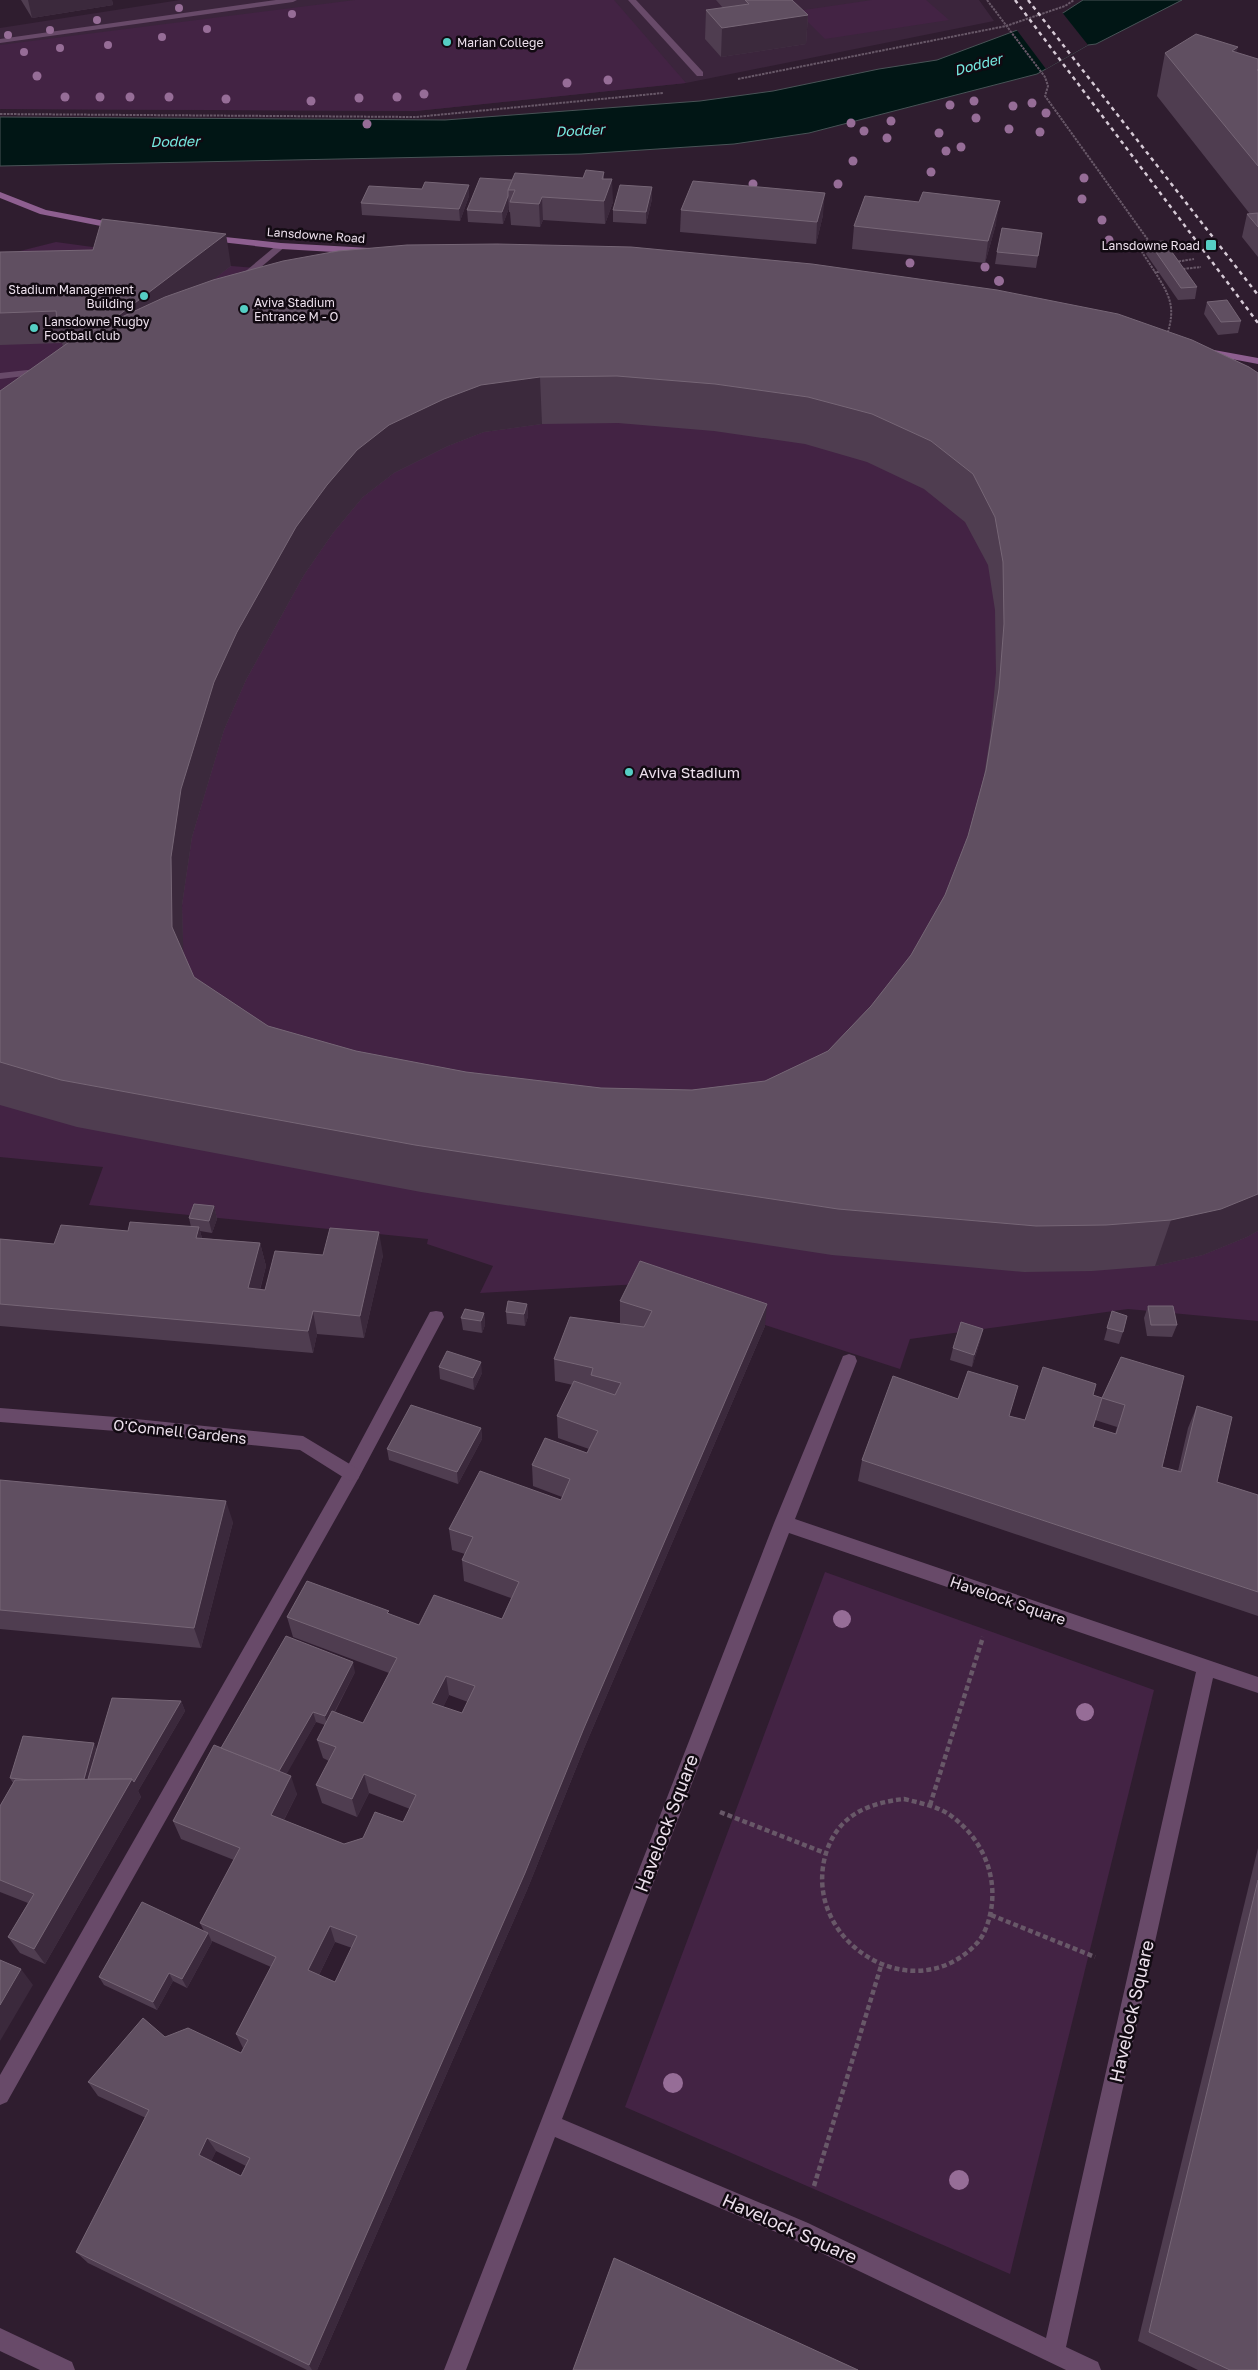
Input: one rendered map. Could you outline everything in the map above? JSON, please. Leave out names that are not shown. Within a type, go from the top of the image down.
[{"type":"street","points":[[0,41],[293,0]]},
{"type":"street","points":[[632,0],[700,74]]},
{"type":"street","points":[[0,195],[13,203],[54,214],[135,229]]},
{"type":"street","name":"Lansdowne Road","points":[[197,237],[281,246],[382,251]]},
{"type":"street","points":[[228,290],[281,246]]},
{"type":"street","points":[[1163,345],[1258,361]]},
{"type":"street","points":[[0,376],[59,369]]},
{"type":"street","points":[[0,2095],[352,1474],[436,1317]]},
{"type":"street","name":"Havelock Square","points":[[455,2370],[783,1523],[849,1361]]},
{"type":"street","name":"O'Connell Gardens","points":[[0,1415],[116,1424],[303,1443],[352,1474]]},
{"type":"street","name":"Havelock Square","points":[[783,1523],[1258,1685]]},
{"type":"street","name":"Havelock Square","points":[[1054,2353],[1140,1976],[1206,1667]]},
{"type":"street","name":"Havelock Square","points":[[550,2124],[800,2231],[1090,2370]]},
{"type":"street","points":[[0,2339],[64,2370]]},
{"type":"path","points":[[987,0],[1045,77],[1048,86],[1045,96],[1048,102],[1148,240],[1140,250],[1172,300],[1172,322],[1163,345]]},
{"type":"path","points":[[737,79],[1006,26],[1065,6],[1074,0]]},
{"type":"path","points":[[0,114],[416,117],[671,92]]},
{"type":"path","points":[[1169,263],[1194,259]]},
{"type":"path","points":[[1174,270],[1200,267]]},
{"type":"path","points":[[930,1805],[996,1596]]},
{"type":"path","points":[[677,1795],[825,1852]]},
{"type":"path","points":[[904,1799],[930,1805],[950,1815],[968,1830],[981,1849],[991,1870],[994,1892],[992,1915],[980,1940],[961,1959],[936,1970],[908,1972],[882,1966],[855,1951],[837,1929],[825,1904],[820,1877],[825,1852],[837,1829],[855,1812],[878,1802],[904,1799]]},
{"type":"path","points":[[992,1915],[1140,1976]]},
{"type":"path","points":[[800,2231],[882,1966]]},
{"type":"shaded area","name":"Marian College","points":[[180,0],[979,0],[994,21],[686,83],[416,111],[0,109],[0,28]]},
{"type":"shaded area","name":"Marian College","points":[[355,0],[614,0],[686,83],[416,111],[0,109],[0,45]]},
{"type":"shaded area","points":[[872,0],[926,0],[949,20],[825,39],[797,11]]},
{"type":"shaded area","name":"Aviva Stadium","points":[[56,242],[231,266],[389,278],[1258,382],[1258,1321],[1128,1309],[910,1339],[900,1369],[640,1284],[480,1293],[493,1266],[427,1244],[428,1239],[89,1205],[103,1167],[0,1157],[0,256]]},
{"type":"shaded area","points":[[825,1572],[1154,1690],[1010,2274],[625,2107]]},
{"type":"water","name":"Dodder","points":[[1083,0],[1182,0],[1096,44],[1088,45],[1037,74],[809,133],[734,144],[581,154],[0,166],[0,117],[445,120],[700,101],[773,91],[879,69],[937,60],[1063,13]]},
{"type":"pier","points":[[1061,11],[1088,45],[1046,69],[1016,29]]},
{"type":"building","points":[[745,0],[792,0],[808,15],[722,28],[706,10],[749,4]]},
{"type":"building","points":[[1196,34],[1238,47],[1232,51],[1258,59],[1258,166],[1165,53]]},
{"type":"building","points":[[586,170],[604,172],[602,179],[612,179],[604,201],[542,197],[539,204],[510,202],[515,190],[508,190],[515,173],[583,178]]},
{"type":"building","points":[[480,178],[512,180],[502,212],[467,210]]},
{"type":"building","points":[[693,181],[825,193],[817,222],[681,210]]},
{"type":"building","points":[[425,182],[469,185],[459,209],[361,203],[369,186],[422,189]]},
{"type":"building","points":[[620,185],[652,187],[646,212],[613,210]]},
{"type":"building","points":[[923,192],[1000,201],[988,241],[854,226],[865,196],[919,202]]},
{"type":"building","points":[[1258,213],[1258,227],[1247,214]]},
{"type":"building","points":[[102,219],[226,234],[115,318],[57,320],[56,311],[0,313],[0,252],[93,250]]},
{"type":"building","points":[[1002,228],[1042,233],[1038,256],[997,252]]},
{"type":"building","points":[[1164,241],[1197,287],[1181,288],[1149,242]]},
{"type":"building","points":[[497,244],[631,247],[812,264],[997,290],[1118,314],[1192,340],[1258,373],[1258,1194],[1221,1209],[1171,1220],[1106,1225],[1036,1226],[838,1209],[415,1145],[61,1080],[0,1062],[0,391],[72,340],[165,297],[213,280],[283,261],[338,251],[407,245]],"holes":[[[617,376],[715,384],[808,397],[872,414],[931,441],[973,474],[995,517],[1003,562],[1004,624],[999,689],[986,770],[968,836],[945,895],[911,955],[871,1006],[828,1051],[765,1081],[692,1090],[601,1088],[466,1072],[356,1051],[268,1026],[194,977],[172,927],[171,857],[181,789],[214,682],[237,632],[296,527],[327,485],[357,450],[389,425],[444,399],[481,385],[540,377]]]},
{"type":"building","points":[[1227,300],[1241,321],[1221,322],[1207,302]]},
{"type":"building","points":[[194,1204],[214,1206],[209,1221],[189,1218]]},
{"type":"building","points":[[130,1222],[199,1227],[196,1238],[260,1243],[248,1288],[265,1290],[275,1251],[323,1255],[330,1228],[379,1232],[360,1316],[313,1311],[308,1331],[0,1304],[0,1239],[54,1244],[61,1225],[128,1231]]},
{"type":"building","points":[[640,1261],[767,1304],[584,1728],[525,1873],[309,2365],[76,2252],[149,2110],[88,2082],[143,2018],[165,2037],[188,2028],[241,2053],[248,2040],[236,2034],[276,1957],[200,1923],[240,1848],[173,1821],[214,1745],[291,1776],[271,1815],[344,1844],[363,1838],[375,1812],[403,1822],[416,1795],[364,1774],[352,1799],[316,1785],[336,1747],[317,1740],[332,1711],[363,1723],[397,1658],[287,1617],[307,1581],[389,1611],[387,1613],[419,1625],[434,1595],[502,1619],[519,1582],[462,1560],[473,1537],[449,1529],[480,1471],[561,1500],[570,1479],[532,1465],[545,1438],[587,1453],[598,1431],[557,1416],[574,1381],[615,1395],[621,1383],[591,1375],[593,1368],[554,1359],[570,1317],[644,1327],[652,1311],[620,1301]],"holes":[[[446,1676],[475,1686],[462,1713],[432,1703]],[[330,1926],[357,1936],[335,1982],[308,1970]],[[207,2138],[250,2158],[241,2176],[199,2155]]]},
{"type":"building","points":[[508,1301],[527,1304],[524,1314],[506,1312]]},
{"type":"building","points":[[1148,1306],[1173,1306],[1177,1325],[1151,1325]]},
{"type":"building","points":[[465,1309],[484,1313],[481,1321],[461,1318]]},
{"type":"building","points":[[1112,1311],[1127,1316],[1123,1332],[1107,1328]]},
{"type":"building","points":[[961,1322],[983,1329],[974,1355],[953,1348]]},
{"type":"building","points":[[447,1351],[481,1362],[473,1378],[439,1367]]},
{"type":"building","points":[[1121,1357],[1184,1376],[1162,1467],[1181,1472],[1197,1406],[1232,1417],[1217,1482],[1258,1495],[1258,1592],[862,1460],[893,1376],[958,1399],[968,1371],[1018,1386],[1009,1416],[1025,1420],[1043,1367],[1096,1384],[1093,1395],[1102,1398]],"holes":[[[1102,1398],[1125,1405],[1116,1434],[1093,1427]]]},
{"type":"building","points":[[411,1405],[481,1428],[457,1472],[387,1449]]},
{"type":"building","points":[[0,1480],[226,1501],[194,1628],[0,1610]]},
{"type":"building","points":[[286,1636],[353,1662],[325,1716],[313,1712],[279,1771],[221,1748]]},
{"type":"building","points":[[112,1698],[181,1701],[134,1782],[132,1779],[88,1779]]},
{"type":"building","points":[[23,1736],[94,1743],[84,1779],[29,1780],[10,1778]]},
{"type":"building","points":[[132,1779],[34,1949],[8,1937],[34,1894],[0,1880],[0,1806],[15,1780]]},
{"type":"building","points":[[1258,1880],[1258,2370],[1230,2370],[1149,2332]]},
{"type":"building","points":[[142,1902],[208,1933],[182,1979],[169,1973],[153,2002],[99,1977]]},
{"type":"building","points":[[0,1960],[21,1969],[0,2005]]},
{"type":"building","points":[[614,2258],[858,2370],[573,2370]]},
{"type":"railway","points":[[1015,0],[1258,323]]},
{"type":"railway","points":[[1028,0],[1258,295]]},
{"type":"place","name":"Marian College","points":[[447,42]]},
{"type":"place","name":"Lansdowne Road","points":[[1211,245]]},
{"type":"place","name":"Stadium Management Building","points":[[144,296]]},
{"type":"place","name":"Aviva Stadium Entrance M - O","points":[[244,309]]},
{"type":"place","name":"Lansdowne Rugby Football club","points":[[34,328]]},
{"type":"place","name":"Aviva Stadium","points":[[629,772]]}]
